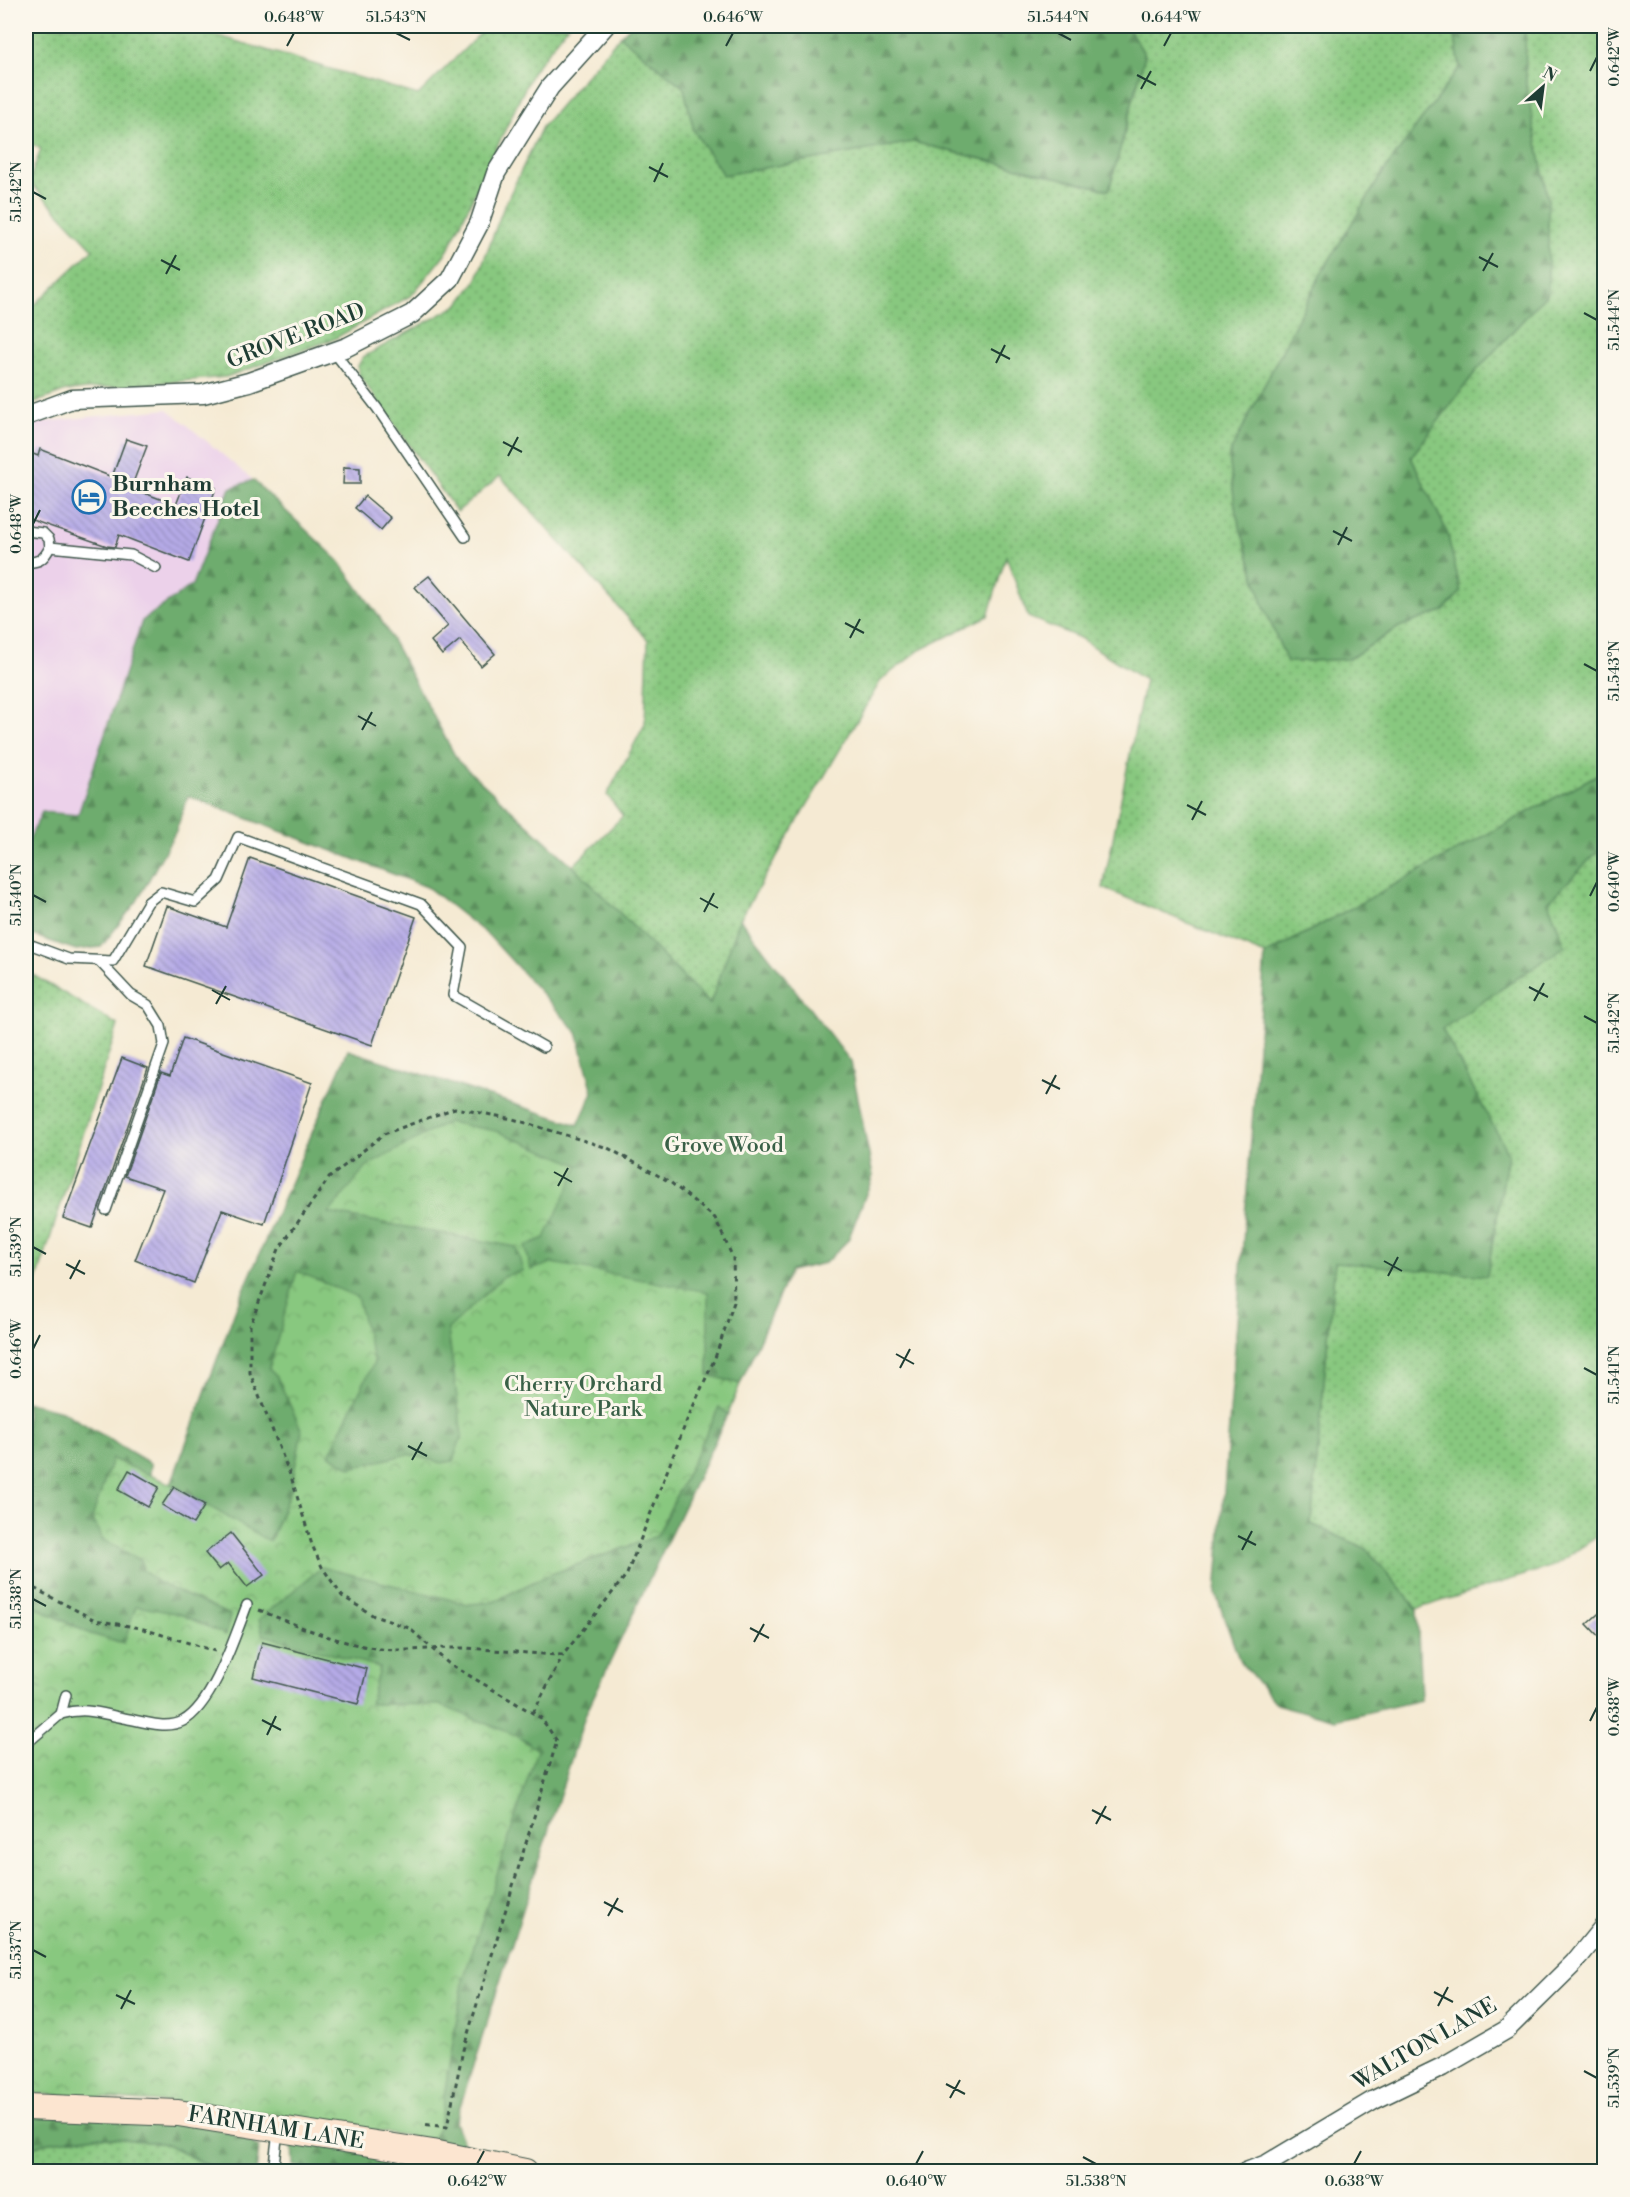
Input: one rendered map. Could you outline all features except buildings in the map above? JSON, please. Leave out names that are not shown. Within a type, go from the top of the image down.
[{"type":"street","name":"GROVE ROAD","points":[[26,416],[72,399],[203,394],[249,382],[334,352],[412,314],[450,279],[479,224],[496,173],[525,124],[550,87],[605,26]]},
{"type":"street","name":"WALTON LANE","points":[[1246,2172],[1267,2164],[1374,2100],[1442,2067],[1506,2030],[1574,1963],[1605,1926]]},
{"type":"street","name":"FARNHAM LANE","points":[[26,2107],[178,2113],[433,2153],[525,2172]]},
{"type":"lane","points":[[334,352],[377,408],[465,537]]},
{"type":"lane","points":[[26,531],[35,530],[43,533],[49,539],[50,547],[45,557],[36,562],[26,562]]},
{"type":"lane","points":[[50,547],[131,555],[156,568]]},
{"type":"lane","points":[[26,943],[69,959],[113,961],[148,902],[161,892],[195,902],[219,880],[238,837],[421,904],[462,947],[453,995],[543,1047]]},
{"type":"lane","points":[[99,961],[131,995],[148,1005],[161,1026],[164,1044],[106,1210]]},
{"type":"lane","points":[[26,1744],[61,1714],[80,1709],[162,1725],[183,1721],[205,1699],[227,1655],[246,1605]]},
{"type":"lane","points":[[61,1714],[66,1695]]},
{"type":"lane","points":[[273,2172],[278,2128]]},
{"type":"path","points":[[422,2124],[447,2127],[463,2050],[558,1741],[541,1718],[448,1663],[409,1628],[374,1616],[342,1596],[322,1566],[312,1545],[292,1480],[250,1373],[250,1326],[279,1249],[329,1178],[384,1134],[455,1108],[513,1119],[608,1148],[670,1182],[716,1218],[733,1258],[734,1302],[715,1358],[687,1420],[627,1574],[563,1655],[533,1713]]},
{"type":"path","points":[[26,1584],[95,1620],[140,1628],[227,1655]]},
{"type":"path","points":[[246,1605],[300,1626],[374,1648],[563,1655]]},
{"type":"shaded area","points":[[168,409],[253,480],[306,532],[26,919],[26,427],[31,423]]},
{"type":"green space","points":[[26,26],[185,26],[418,95],[488,26],[568,26],[533,71],[448,250],[412,295],[334,339],[226,377],[66,391],[26,406],[26,313],[93,249],[29,181],[41,149],[26,141]]},
{"type":"green space","points":[[630,26],[1127,26],[1145,55],[1109,190],[913,142],[723,175],[694,131],[684,88],[620,36]]},
{"type":"green space","points":[[1127,26],[1453,26],[1460,67],[1382,174],[1322,272],[1229,455],[1236,513],[1264,607],[1287,662],[1349,659],[1399,627],[1443,611],[1447,532],[1411,457],[1476,371],[1548,293],[1548,199],[1526,87],[1525,26],[1604,26],[1604,771],[1265,955],[1103,888],[1145,680],[1080,638],[1028,617],[1006,556],[988,616],[920,650],[881,680],[740,919],[711,1005],[573,866],[623,816],[607,795],[645,724],[648,640],[500,476],[457,512],[359,375],[358,366],[363,357],[458,305],[476,281],[503,209],[542,127],[620,36],[684,88],[694,131],[723,175],[913,142],[1109,190],[1145,55]]},
{"type":"green space","points":[[1453,26],[1525,26],[1526,87],[1548,199],[1548,293],[1476,371],[1411,457],[1447,532],[1461,592],[1443,611],[1399,627],[1349,659],[1287,662],[1264,607],[1236,513],[1229,455],[1322,272],[1382,174],[1460,67]]},
{"type":"green space","name":"Grove Wood","points":[[253,480],[339,561],[380,618],[458,761],[573,866],[710,1004],[740,919],[851,1062],[873,1176],[848,1240],[825,1263],[790,1271],[740,1384],[708,1375],[708,1292],[531,1270],[525,1246],[329,1213],[516,1247],[524,1271],[448,1329],[462,1435],[453,1461],[442,1463],[408,1454],[351,1468],[329,1455],[374,1362],[269,1368],[277,1377],[302,1431],[291,1489],[269,1543],[171,1484],[236,1308],[348,1050],[578,1125],[593,1092],[577,1032],[489,936],[427,887],[188,796],[176,831],[137,901],[101,947],[76,950],[26,933],[26,846],[42,812],[78,815],[142,621],[192,585],[230,488]]},
{"type":"green space","points":[[1604,771],[1604,845],[1548,902],[1565,946],[1442,1029],[1508,1154],[1487,1276],[1335,1262],[1311,1524],[1367,1549],[1417,1609],[1421,1700],[1335,1720],[1276,1704],[1239,1659],[1216,1595],[1265,955]]},
{"type":"green space","points":[[1604,845],[1604,1532],[1553,1566],[1417,1609],[1367,1549],[1311,1524],[1335,1261],[1508,1154],[1442,1029],[1565,946],[1548,902]]},
{"type":"green space","points":[[26,971],[118,1025],[26,1314]]},
{"type":"green space","name":"Cherry Orchard Nature Park","points":[[448,1122],[496,1131],[579,1165],[545,1238],[525,1246],[531,1270],[552,1263],[708,1292],[708,1375],[740,1384],[728,1414],[719,1407],[657,1536],[543,1577],[493,1602],[468,1604],[322,1567],[259,1619],[263,1635],[379,1667],[370,1704],[440,1705],[515,1735],[537,1750],[464,1977],[439,2125],[432,2140],[220,2106],[26,2093],[26,1684],[43,1689],[26,1681],[26,1602],[90,1634],[124,1643],[136,1606],[180,1614],[226,1635],[230,1615],[159,1583],[143,1570],[142,1561],[102,1539],[92,1518],[112,1459],[171,1484],[270,1542],[291,1489],[302,1431],[277,1377],[269,1369],[297,1271],[357,1297],[374,1362],[329,1455],[351,1468],[408,1454],[442,1463],[453,1461],[462,1435],[448,1329],[504,1276],[523,1271],[516,1247],[329,1213],[367,1166]]},
{"type":"green space","points":[[26,1402],[62,1411],[151,1464],[150,1476],[112,1459],[102,1539],[142,1561],[159,1583],[230,1615],[226,1636],[180,1614],[124,1643],[90,1634],[26,1602]]},
{"type":"green space","points":[[719,1407],[730,1409],[586,1713],[455,2122],[464,2146],[432,2140],[439,2125],[464,1977],[529,1742],[440,1705],[370,1704],[379,1667],[263,1635],[259,1619],[322,1567],[468,1604],[493,1602],[543,1577],[657,1536]]},
{"type":"green space","points":[[26,2115],[114,2116],[207,2126],[259,2147],[256,2172],[219,2171],[167,2144],[96,2136],[43,2143],[26,2151]]},
{"type":"green space","points":[[96,2136],[167,2144],[219,2171],[26,2172],[26,2151],[43,2143]]},
{"type":"green space","points":[[292,2140],[487,2171],[317,2171],[293,2166]]},
{"type":"place","name":"Burnham Beeches Hotel","points":[[89,497]]}]
